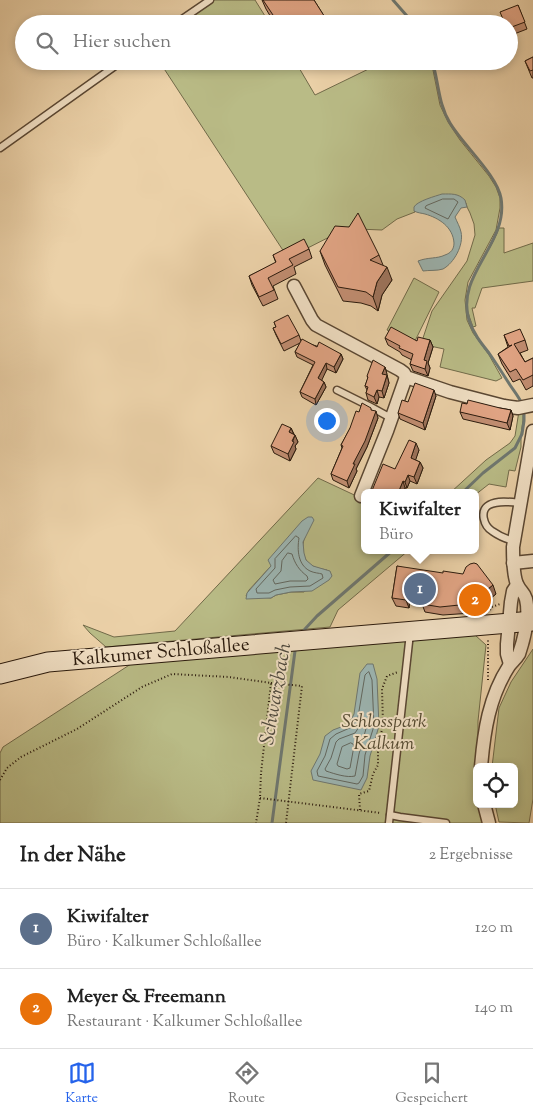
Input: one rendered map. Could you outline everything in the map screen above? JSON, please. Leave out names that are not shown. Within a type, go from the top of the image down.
[{"type":"main road","name":"Kalkumer Schloßallee","points":[[0,674],[48,662],[523,622]]},
{"type":"street","points":[[294,286],[316,325],[400,370],[406,377],[450,392],[504,406],[526,406]]},
{"type":"street","points":[[364,489],[406,377]]},
{"type":"street","points":[[481,763],[484,732],[489,710],[510,664],[519,654],[526,601],[523,592],[517,585],[513,563],[514,541],[520,502],[529,471],[533,431]]},
{"type":"street","points":[[513,563],[533,561]]},
{"type":"street","points":[[485,808],[488,823]]},
{"type":"lane","points":[[188,15],[210,0]]},
{"type":"lane","points":[[0,148],[109,70]]},
{"type":"lane","points":[[337,390],[392,418]]},
{"type":"lane","points":[[514,541],[491,531],[483,513],[485,508],[496,502],[520,502]]},
{"type":"lane","points":[[389,823],[410,632]]},
{"type":"lane","points":[[390,815],[446,823]]},
{"type":"path","points":[[171,669],[172,674]]},
{"type":"path","points":[[360,810],[359,794],[369,791],[378,765],[378,752],[383,723],[382,689],[387,676],[398,672],[405,672]]},
{"type":"path","points":[[0,780],[8,768],[21,757],[77,729],[142,687],[172,674],[229,677],[302,686],[287,800],[286,823]]},
{"type":"path","points":[[256,823],[271,683]]},
{"type":"path","points":[[260,798],[287,800],[390,815]]},
{"type":"green space","points":[[214,0],[255,0],[264,15],[193,15]]},
{"type":"green space","points":[[165,70],[300,70],[315,95],[366,70],[433,70],[440,105],[448,122],[489,176],[500,198],[496,230],[468,282],[465,300],[467,320],[473,333],[489,355],[502,378],[496,381],[440,367],[444,349],[421,344],[432,311],[467,261],[475,235],[474,224],[466,203],[414,211],[397,219],[382,230],[357,229],[355,224],[288,258]]},
{"type":"green space","points":[[499,228],[504,228],[504,253],[533,243],[533,281],[482,288],[475,308],[472,308],[476,326],[473,327],[467,308],[467,297],[474,276]]},
{"type":"green space","points":[[414,278],[439,292],[413,345],[387,330]]},
{"type":"green space","points":[[519,411],[523,411],[521,447],[515,471],[509,470],[506,487],[489,484],[479,492],[479,489],[454,489],[486,460],[510,443],[515,436]]},
{"type":"green space","points":[[318,478],[361,498],[361,554],[404,554],[338,610],[330,627],[106,647],[83,625],[114,637],[175,631]],"holes":[[[305,537],[303,548],[306,559],[311,565],[327,570],[304,592],[291,592],[271,598],[246,596],[249,590],[271,566]]]},
{"type":"green space","name":"Schlosspark Kalkum","points":[[475,635],[486,645],[478,721],[478,763],[473,763],[473,808],[480,808],[484,823],[0,823],[0,753],[3,747],[134,662]]},
{"type":"green space","points":[[533,649],[533,799],[529,823],[499,822],[496,808],[518,808],[518,763],[492,763],[499,708],[511,682]]},
{"type":"water","points":[[442,194],[457,195],[465,200],[467,207],[461,208],[455,217],[462,237],[460,248],[451,263],[443,269],[423,271],[418,261],[447,254],[453,249],[454,243],[451,232],[444,224],[430,216],[414,211],[414,207],[423,201]]},
{"type":"water","points":[[312,517],[314,520],[303,542],[306,560],[313,566],[330,571],[332,576],[329,580],[312,591],[291,592],[271,598],[246,599],[247,593],[271,566],[268,560],[302,521]]},
{"type":"water","points":[[367,664],[373,664],[377,679],[379,726],[370,756],[367,778],[361,790],[313,780],[311,771],[320,754],[325,736],[333,730],[349,724],[354,714],[360,673]]},
{"type":"building","points":[[263,0],[314,0],[324,15],[273,15]]},
{"type":"building","points":[[518,5],[525,22],[518,25],[518,15],[501,15],[500,12]]},
{"type":"building","points":[[533,57],[533,70],[530,71],[525,61]]},
{"type":"building","points":[[358,213],[379,255],[370,260],[387,267],[377,282],[373,297],[366,292],[338,287],[320,251],[335,226],[349,227]]},
{"type":"building","points":[[304,239],[309,249],[289,259],[293,265],[268,278],[274,290],[259,297],[249,276],[276,262],[273,255]]},
{"type":"building","points":[[288,315],[299,335],[281,344],[273,328],[276,327],[274,322]]},
{"type":"building","points":[[391,327],[417,341],[418,337],[430,340],[424,360],[427,361],[425,369],[410,364],[413,354],[399,348],[400,346],[385,338]]},
{"type":"building","points":[[520,329],[525,340],[514,344],[525,362],[533,358],[533,375],[523,380],[516,369],[510,372],[498,354],[512,345],[509,346],[504,335]]},
{"type":"building","points":[[302,339],[317,347],[319,342],[341,354],[334,367],[326,363],[318,378],[324,382],[315,399],[300,392],[315,362],[295,352]]},
{"type":"building","points":[[373,360],[385,367],[382,374],[387,375],[382,391],[377,390],[374,397],[366,393],[368,387],[365,386]]},
{"type":"building","points":[[415,383],[434,390],[423,423],[398,413],[402,400],[408,402]]},
{"type":"building","points":[[468,400],[511,410],[507,423],[460,412],[462,403],[467,404]]},
{"type":"building","points":[[362,403],[371,408],[371,410],[376,411],[347,481],[331,474],[343,446],[341,445],[356,411],[359,412]]},
{"type":"building","points":[[282,424],[291,428],[289,432],[295,435],[288,454],[271,446]]},
{"type":"building","points":[[409,440],[416,443],[411,458],[420,462],[414,477],[408,475],[400,489],[373,489],[383,464],[395,469]]},
{"type":"building","points":[[474,563],[477,564],[493,585],[469,604],[440,607],[422,604],[425,585],[408,583],[406,600],[392,598],[397,566],[463,574],[466,567]]},
{"type":"waterway","name":"Schwarzbach","points":[[393,0],[406,15]]},
{"type":"waterway","name":"Schwarzbach","points":[[434,70],[446,116],[456,132],[487,170],[501,198],[501,215],[497,230],[475,273],[469,288],[467,303],[469,320],[475,334],[522,404]]},
{"type":"waterway","name":"Schwarzbach","points":[[466,489],[515,448],[522,434],[524,410]]},
{"type":"waterway","name":"Schwarzbach","points":[[303,633],[317,616],[388,554]]},
{"type":"waterway","name":"Schwarzbach","points":[[272,823],[296,648]]},
{"type":"place","name":"Kiwifalter","points":[[420,589]]},
{"type":"place","name":"Meyer & Freemann","points":[[475,600]]}]
